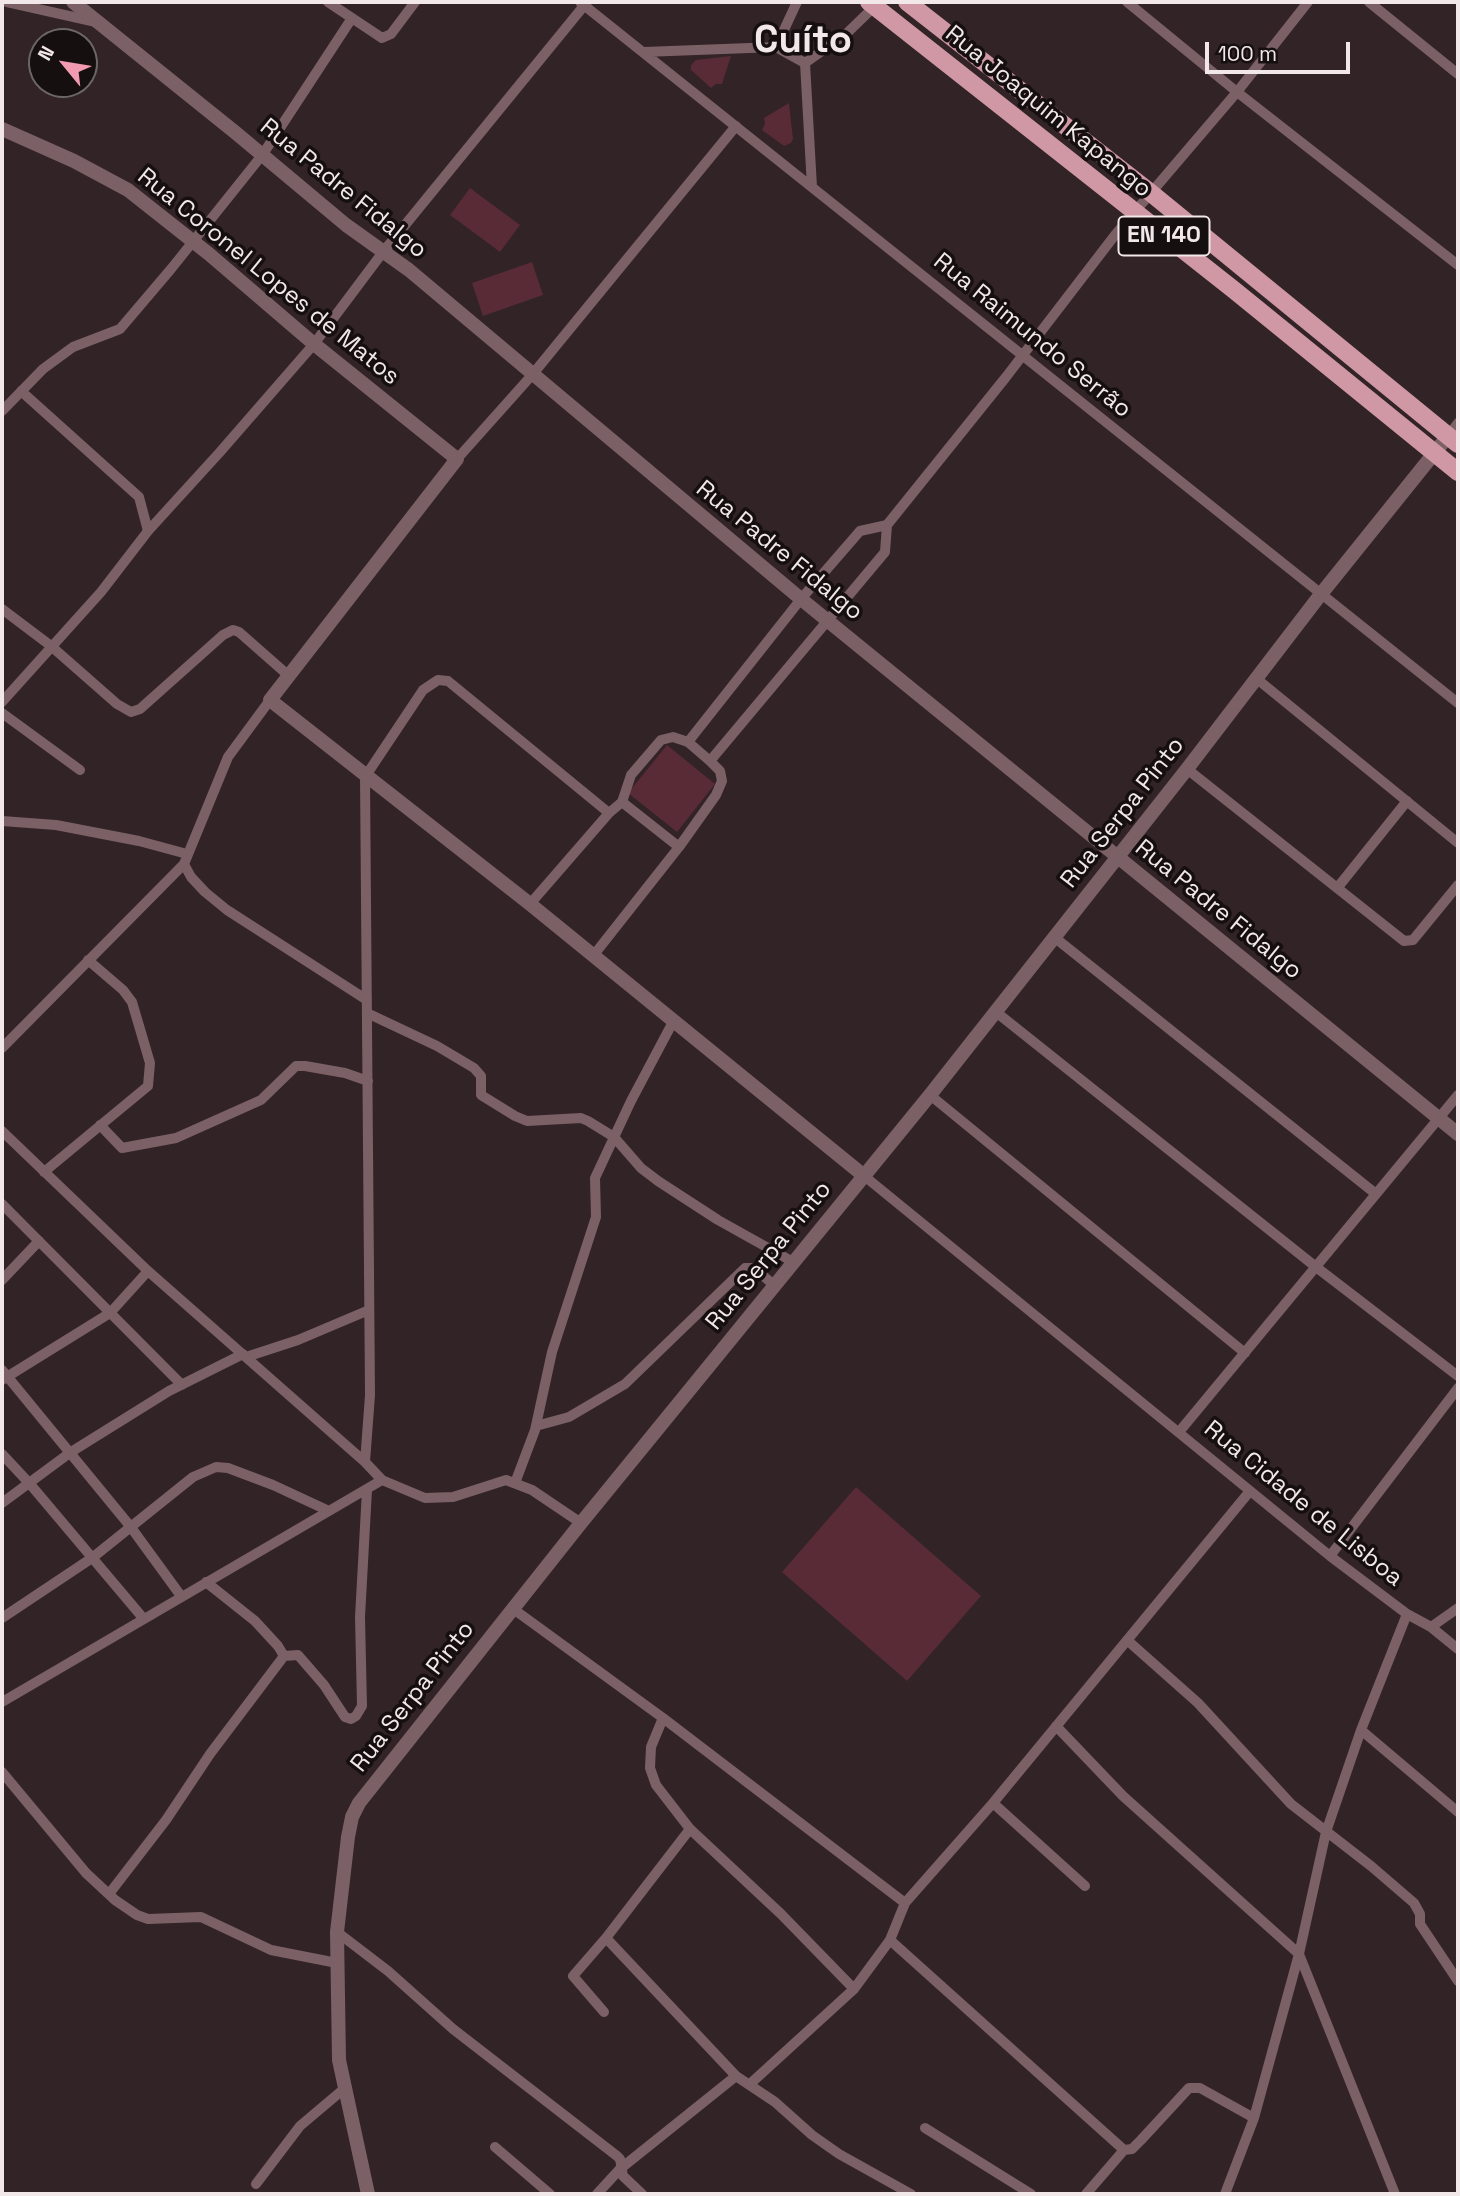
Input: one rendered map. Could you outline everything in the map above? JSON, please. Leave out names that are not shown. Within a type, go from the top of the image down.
[{"type":"main road","name":"Rua Joaquim Kapango","points":[[906,2],[1151,193],[1346,353],[1455,434]]},
{"type":"main road","name":"Rua Joaquim Kapango","points":[[874,3],[1458,472]]},
{"type":"main road","points":[[1003,106],[1018,88]]},
{"type":"main road","points":[[1234,290],[1248,273]]},
{"type":"main road","points":[[1332,370],[1346,353]]},
{"type":"street","points":[[7,2],[99,22]]},
{"type":"street","name":"Rua Padre Fidalgo","points":[[73,2],[346,225],[409,271],[828,621],[1458,1134]]},
{"type":"street","points":[[328,2],[382,38],[391,34],[415,2]]},
{"type":"street","points":[[776,47],[797,2]]},
{"type":"street","points":[[1128,2],[1237,92],[1458,265]]},
{"type":"street","points":[[710,761],[885,552],[887,526],[1134,213],[1237,92],[1308,2]]},
{"type":"street","points":[[1369,2],[1458,74]]},
{"type":"street","points":[[2,702],[101,592],[148,531],[213,461],[313,344],[383,252],[584,3]]},
{"type":"street","name":"Rua Raimundo Serrão","points":[[584,3],[1022,356],[1458,702]]},
{"type":"street","points":[[805,63],[846,34],[874,3]]},
{"type":"street","points":[[2,411],[43,369],[73,346],[120,329],[262,154],[352,19]]},
{"type":"street","points":[[644,52],[776,47],[805,63]]},
{"type":"street","points":[[805,63],[812,187]]},
{"type":"street","points":[[2,1048],[185,859],[228,757],[270,700],[457,459],[532,375],[736,126]]},
{"type":"street","name":"Rua Coronel Lopes de Matos","points":[[2,129],[82,165],[128,190],[313,344],[457,459]]},
{"type":"street","points":[[21,391],[139,497],[148,531]]},
{"type":"street","name":"Rua Serpa Pinto","points":[[368,2194],[339,2060],[337,1932],[348,1837],[352,1817],[359,1803],[581,1522],[930,1095],[1321,594],[1435,452],[1455,434]]},
{"type":"street","points":[[688,742],[860,531],[887,526]]},
{"type":"street","points":[[2,609],[51,646],[117,704],[133,712],[140,709],[223,635],[233,630],[239,632],[289,676]]},
{"type":"street","points":[[1257,679],[1458,842]]},
{"type":"street","points":[[366,1462],[370,1395],[365,777],[423,690],[438,680],[448,681],[609,813]]},
{"type":"street","points":[[270,700],[530,904],[863,1175]]},
{"type":"street","points":[[2,713],[80,770]]},
{"type":"street","points":[[530,904],[609,813],[622,802],[631,775],[661,740],[673,737],[688,742],[720,771],[722,781],[716,795],[679,847],[593,956]]},
{"type":"street","points":[[1187,769],[1404,941],[1413,940],[1458,885]]},
{"type":"street","points":[[1338,887],[1407,801]]},
{"type":"street","points":[[622,802],[679,847]]},
{"type":"street","points":[[2,821],[56,825],[139,841],[185,859]]},
{"type":"street","points":[[185,859],[191,877],[227,911],[367,1000]]},
{"type":"street","points":[[1054,937],[1376,1194]]},
{"type":"street","points":[[44,1171],[146,1088],[150,1063],[128,996],[88,960]]},
{"type":"street","points":[[996,1012],[1316,1267],[1458,1376]]},
{"type":"street","points":[[367,1013],[438,1046],[474,1068],[481,1076],[481,1095],[515,1116],[527,1121],[581,1118],[614,1137],[641,1168],[658,1181],[718,1220],[795,1263]]},
{"type":"street","points":[[514,1483],[536,1426],[552,1352],[596,1217],[595,1178],[674,1020]]},
{"type":"street","points":[[100,1125],[122,1148],[176,1138],[261,1100],[296,1066],[345,1073],[368,1082]]},
{"type":"street","points":[[930,1095],[1245,1353]]},
{"type":"street","points":[[1179,1432],[1458,1095]]},
{"type":"street","points":[[2,1131],[148,1271],[366,1462],[382,1480],[425,1498],[453,1497],[470,1493],[496,1481],[506,1480],[532,1490],[581,1522]]},
{"type":"street","name":"Rua Cidade de Lisboa","points":[[863,1175],[1330,1556],[1407,1615],[1361,1730],[1326,1832],[1298,1954],[1254,2118],[1225,2194]]},
{"type":"street","points":[[2,1204],[181,1385]]},
{"type":"street","points":[[2,1280],[39,1241]]},
{"type":"street","points":[[536,1426],[569,1417],[625,1384],[746,1268],[754,1268],[775,1286]]},
{"type":"street","points":[[148,1271],[110,1313],[4,1375],[71,1452],[181,1596]]},
{"type":"street","points":[[2,1503],[71,1452],[181,1385],[244,1355],[298,1340],[369,1310]]},
{"type":"street","points":[[1330,1556],[1458,1388]]},
{"type":"street","points":[[2,1454],[143,1618]]},
{"type":"street","points":[[2,1618],[92,1558],[193,1477],[216,1467],[228,1468],[273,1485],[330,1511]]},
{"type":"street","points":[[2,1702],[382,1480]]},
{"type":"street","points":[[108,1894],[166,1820],[209,1754],[284,1656],[298,1655],[324,1685],[345,1717],[351,1719],[356,1716],[362,1706],[359,1617],[367,1490]]},
{"type":"street","points":[[750,2084],[853,1989],[890,1940],[905,1903],[993,1803],[1250,1491]]},
{"type":"street","points":[[206,1582],[255,1620],[284,1656]]},
{"type":"street","points":[[512,1608],[663,1718],[905,1903]]},
{"type":"street","points":[[1431,1627],[1458,1608]]},
{"type":"street","points":[[1407,1615],[1431,1627],[1458,1649]]},
{"type":"street","points":[[1127,1640],[1198,1703],[1275,1789],[1414,1903],[1420,1914],[1420,1924],[1458,1981]]},
{"type":"street","points":[[663,1718],[651,1748],[650,1768],[656,1785],[690,1829],[781,1914],[853,1989]]},
{"type":"street","points":[[1056,1726],[1124,1796],[1298,1954],[1395,2194]]},
{"type":"street","points":[[1361,1730],[1458,1812]]},
{"type":"street","points":[[2,1772],[86,1873],[108,1894],[137,1915],[148,1919],[201,1916],[271,1950],[337,1963]]},
{"type":"street","points":[[993,1803],[1085,1886]]},
{"type":"street","points":[[604,2012],[573,1976],[606,1938],[690,1829]]},
{"type":"street","points":[[337,1932],[388,1971],[453,2029],[617,2156],[623,2176],[642,2194]]},
{"type":"street","points":[[606,1938],[736,2076],[839,2154],[911,2194]]},
{"type":"street","points":[[890,1940],[1124,2150]]},
{"type":"street","points":[[597,2194],[621,2169],[736,2076]]},
{"type":"street","points":[[256,2184],[300,2126],[345,2088]]},
{"type":"street","points":[[1086,2194],[1124,2150],[1132,2149],[1189,2088],[1200,2088],[1254,2118]]},
{"type":"street","points":[[925,2128],[1031,2194]]},
{"type":"street","points":[[495,2147],[550,2194]]},
{"type":"shaded area","points":[[731,56],[722,84],[711,88],[691,70],[691,65],[696,60]]},
{"type":"shaded area","points":[[789,103],[793,139],[784,146],[762,130],[764,118]]},
{"type":"shaded area","points":[[470,188],[520,225],[500,252],[450,215]]},
{"type":"shaded area","points":[[532,262],[543,295],[483,316],[472,283]]},
{"type":"shaded area","points":[[667,745],[715,784],[677,832],[628,793]]},
{"type":"shaded area","points":[[856,1487],[981,1596],[907,1681],[782,1572]]},
{"type":"district","name":"Cuíto","points":[[803,42]]}]
